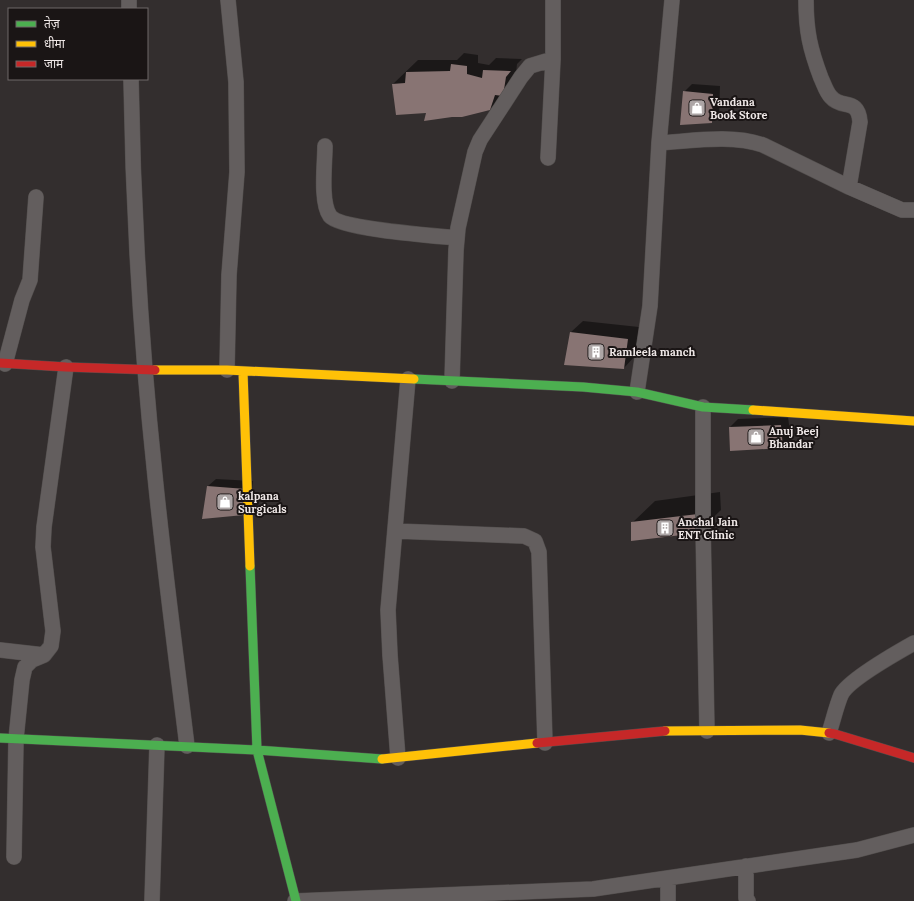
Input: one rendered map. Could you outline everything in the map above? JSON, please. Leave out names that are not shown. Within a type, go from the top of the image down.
[{"type":"street","points":[[227,370],[229,275],[237,172],[236,82],[228,0]]},
{"type":"street","points":[[548,158],[553,59],[553,0]]},
{"type":"street","points":[[637,392],[650,306],[659,143],[672,0]]},
{"type":"street","points":[[806,0],[808,37],[826,90],[832,98],[855,107],[859,113],[860,122],[849,187]]},
{"type":"street","points":[[452,381],[457,238],[462,205],[475,152],[480,140],[521,77],[530,66],[553,59]]},
{"type":"street","points":[[131,80],[132,172],[145,370],[155,476],[187,746]]},
{"type":"street","points":[[659,143],[735,139],[752,140],[849,187],[902,210],[914,210]]},
{"type":"street","points":[[325,146],[324,193],[327,210],[331,218],[340,222],[358,226],[457,238]]},
{"type":"street","points":[[36,197],[30,280],[22,300],[3,363],[145,370],[227,370],[243,372],[583,387],[637,392],[703,407],[914,421]]},
{"type":"street","points":[[14,857],[16,739],[22,680],[25,667],[32,660],[44,655],[51,646],[53,631],[43,547],[44,527],[66,367]]},
{"type":"street","points":[[243,372],[257,750],[295,901],[593,889],[857,850],[914,835]]},
{"type":"street","points":[[398,758],[388,610],[408,379]]},
{"type":"street","points":[[703,407],[703,534],[707,730]]},
{"type":"street","points":[[395,531],[524,536],[535,541],[539,552],[545,743]]},
{"type":"street","points":[[829,733],[842,693],[852,683],[874,667],[914,643]]},
{"type":"street","points":[[0,650],[44,655]]},
{"type":"street","points":[[0,738],[257,750],[384,760],[659,731],[800,730],[829,733],[914,758]]},
{"type":"street","points":[[152,901],[157,745]]},
{"type":"street","points":[[746,866],[746,898],[748,901]]},
{"type":"street","points":[[668,878],[668,901]]},
{"type":"building","points":[[451,64],[467,66],[467,74],[482,78],[483,70],[511,71],[506,77],[503,96],[495,95],[490,110],[462,117],[424,121],[426,113],[396,115],[392,84],[405,83],[406,72],[450,71]]},
{"type":"building","name":"Vandana Book Store","points":[[683,91],[713,94],[712,123],[680,125]]},
{"type":"building","name":"Ramleela manch","points":[[570,332],[628,339],[624,369],[564,365]]},
{"type":"building","name":"Anuj Beej Bhandar","points":[[781,425],[783,448],[730,451],[729,427]]},
{"type":"building","name":"kalpana Surgicals","points":[[207,486],[246,489],[244,515],[202,519]]},
{"type":"building","name":"Anchal Jain ENT Clinic","points":[[698,514],[699,533],[631,541],[631,522]]},
{"type":"traffic: fast","points":[[414,379],[583,387],[637,392],[703,407],[753,410]]},
{"type":"traffic: fast","points":[[250,566],[257,750],[296,901]]},
{"type":"traffic: fast","points":[[0,738],[257,750],[382,759]]},
{"type":"traffic: slow","points":[[155,370],[227,370],[414,379]]},
{"type":"traffic: slow","points":[[243,372],[250,566]]},
{"type":"traffic: slow","points":[[753,410],[914,421]]},
{"type":"traffic: slow","points":[[665,731],[800,730],[829,733]]},
{"type":"traffic: slow","points":[[382,759],[537,743]]},
{"type":"traffic: jam","points":[[0,363],[155,370]]},
{"type":"traffic: jam","points":[[537,743],[665,731]]},
{"type":"traffic: jam","points":[[829,733],[914,758]]},
{"type":"place","name":"Vandana Book Store","points":[[697,108]]},
{"type":"place","name":"Ramleela manch","points":[[596,352]]},
{"type":"place","name":"Anuj Beej Bhandar","points":[[756,437]]},
{"type":"place","name":"kalpana Surgicals","points":[[225,502]]},
{"type":"place","name":"Anchal Jain ENT Clinic","points":[[665,528]]}]
